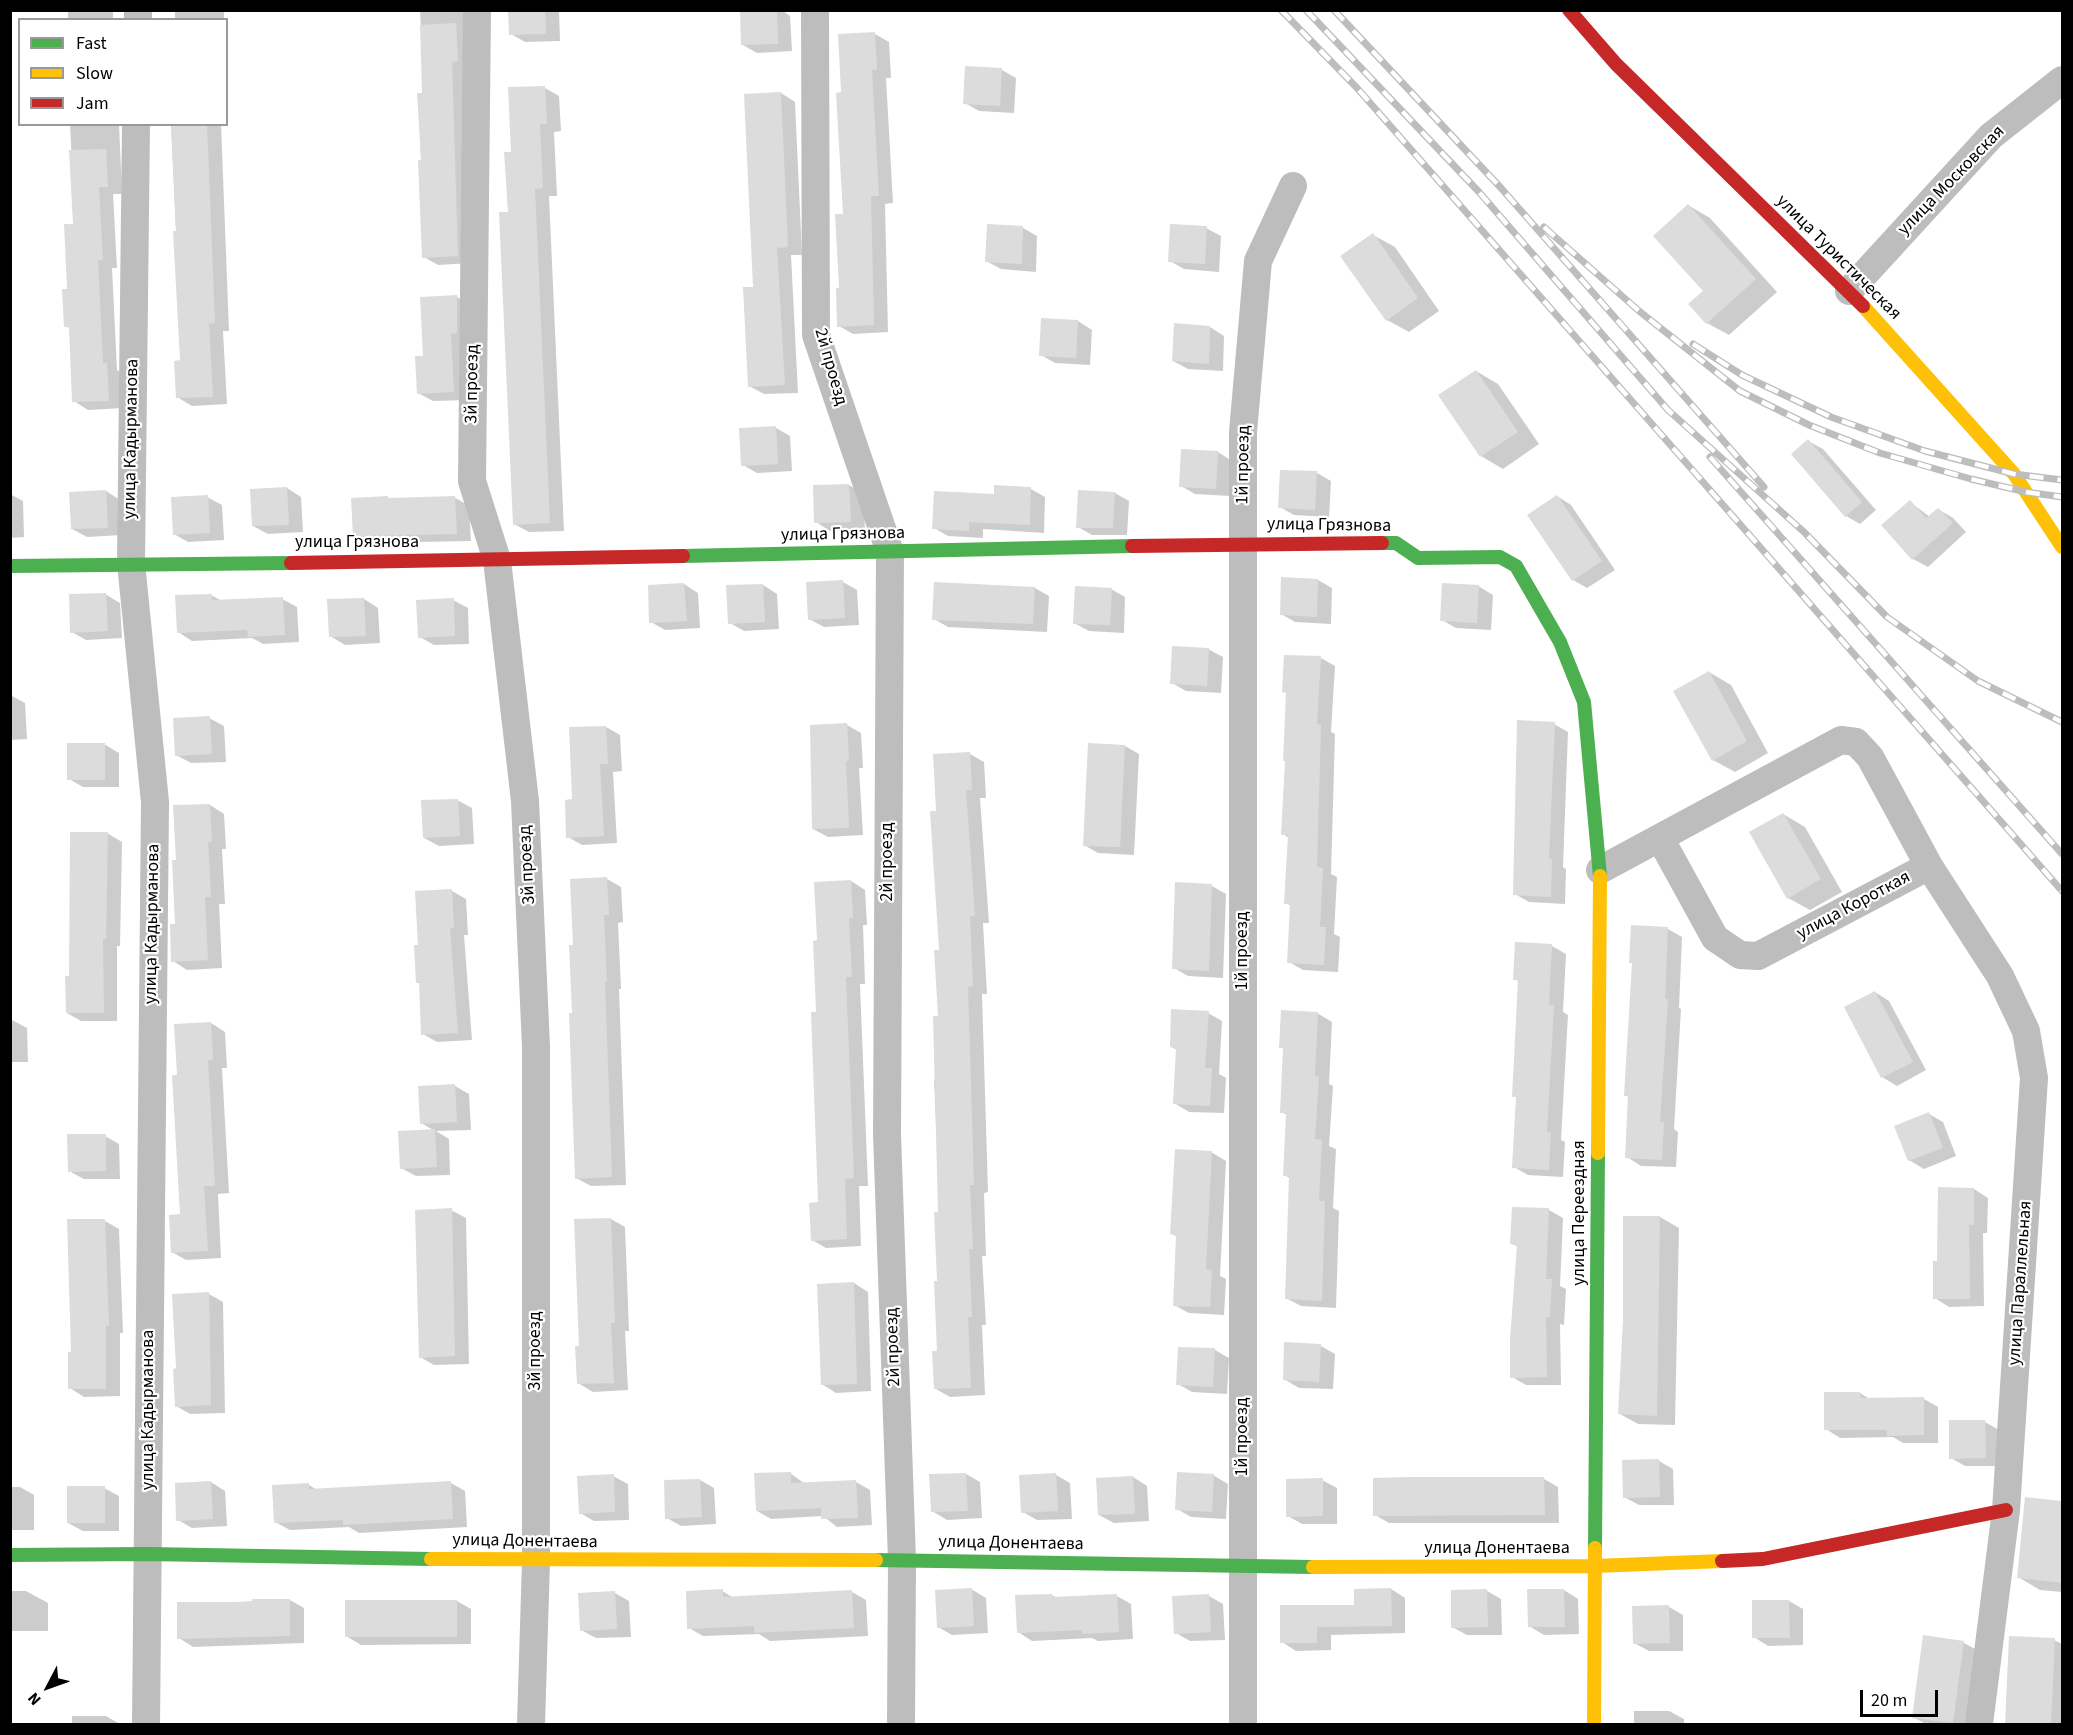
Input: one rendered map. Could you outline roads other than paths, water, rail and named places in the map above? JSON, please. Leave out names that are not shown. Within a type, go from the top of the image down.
[{"type":"street","name":"3й проезд","points":[[477,10],[472,482],[497,560],[525,801],[535,1035],[536,1561],[531,1725]]},
{"type":"street","name":"2й проезд","points":[[815,10],[816,335],[890,552],[887,1134],[902,1560],[901,1725]]},
{"type":"street","name":"улица Туристическая","points":[[1569,10],[1616,64],[1849,291],[2014,474],[2062,547]]},
{"type":"street","name":"улица Московская","points":[[1849,291],[1991,136],[2062,80]]},
{"type":"street","name":"улица Кадырманова","points":[[136,126],[131,563],[155,802],[146,1725]]},
{"type":"street","name":"1й проезд","points":[[1244,1725],[1243,432],[1258,261],[1293,186]]},
{"type":"street","name":"улица Грязнова","points":[[10,566],[497,560],[1243,544],[1396,543],[1418,558],[1500,557],[1516,566],[1530,586],[1560,642],[1584,702]]},
{"type":"street","name":"улица Переездная","points":[[1584,702],[1600,870],[1594,1725]]},
{"type":"street","name":"улица Короткая","points":[[1600,870],[1841,740],[1856,742],[1870,757],[1929,866],[1758,956],[1740,955],[1715,938],[1660,838]]},
{"type":"street","name":"улица Параллельная","points":[[1929,866],[2000,976],[2025,1031],[2034,1078],[2006,1510],[1979,1725]]},
{"type":"street","name":"улица Донентаева","points":[[10,1555],[148,1554],[536,1561],[902,1560],[1243,1567],[1595,1566],[1763,1559],[2006,1510]]},
{"type":"railway","points":[[1281,10],[1357,88],[2062,891]]},
{"type":"railway","points":[[1306,10],[1479,192],[1668,410],[1804,532],[1887,617],[1978,681],[2062,722]]},
{"type":"railway","points":[[1334,10],[1501,188],[1764,487]]},
{"type":"railway","points":[[1544,227],[1639,311],[1740,391],[1809,425],[1880,453],[1971,479],[2026,492],[2062,497]]},
{"type":"railway","points":[[1693,344],[1742,375],[1831,417],[1925,451],[2014,474],[2062,480]]},
{"type":"railway","points":[[1710,457],[2062,854]]}]
